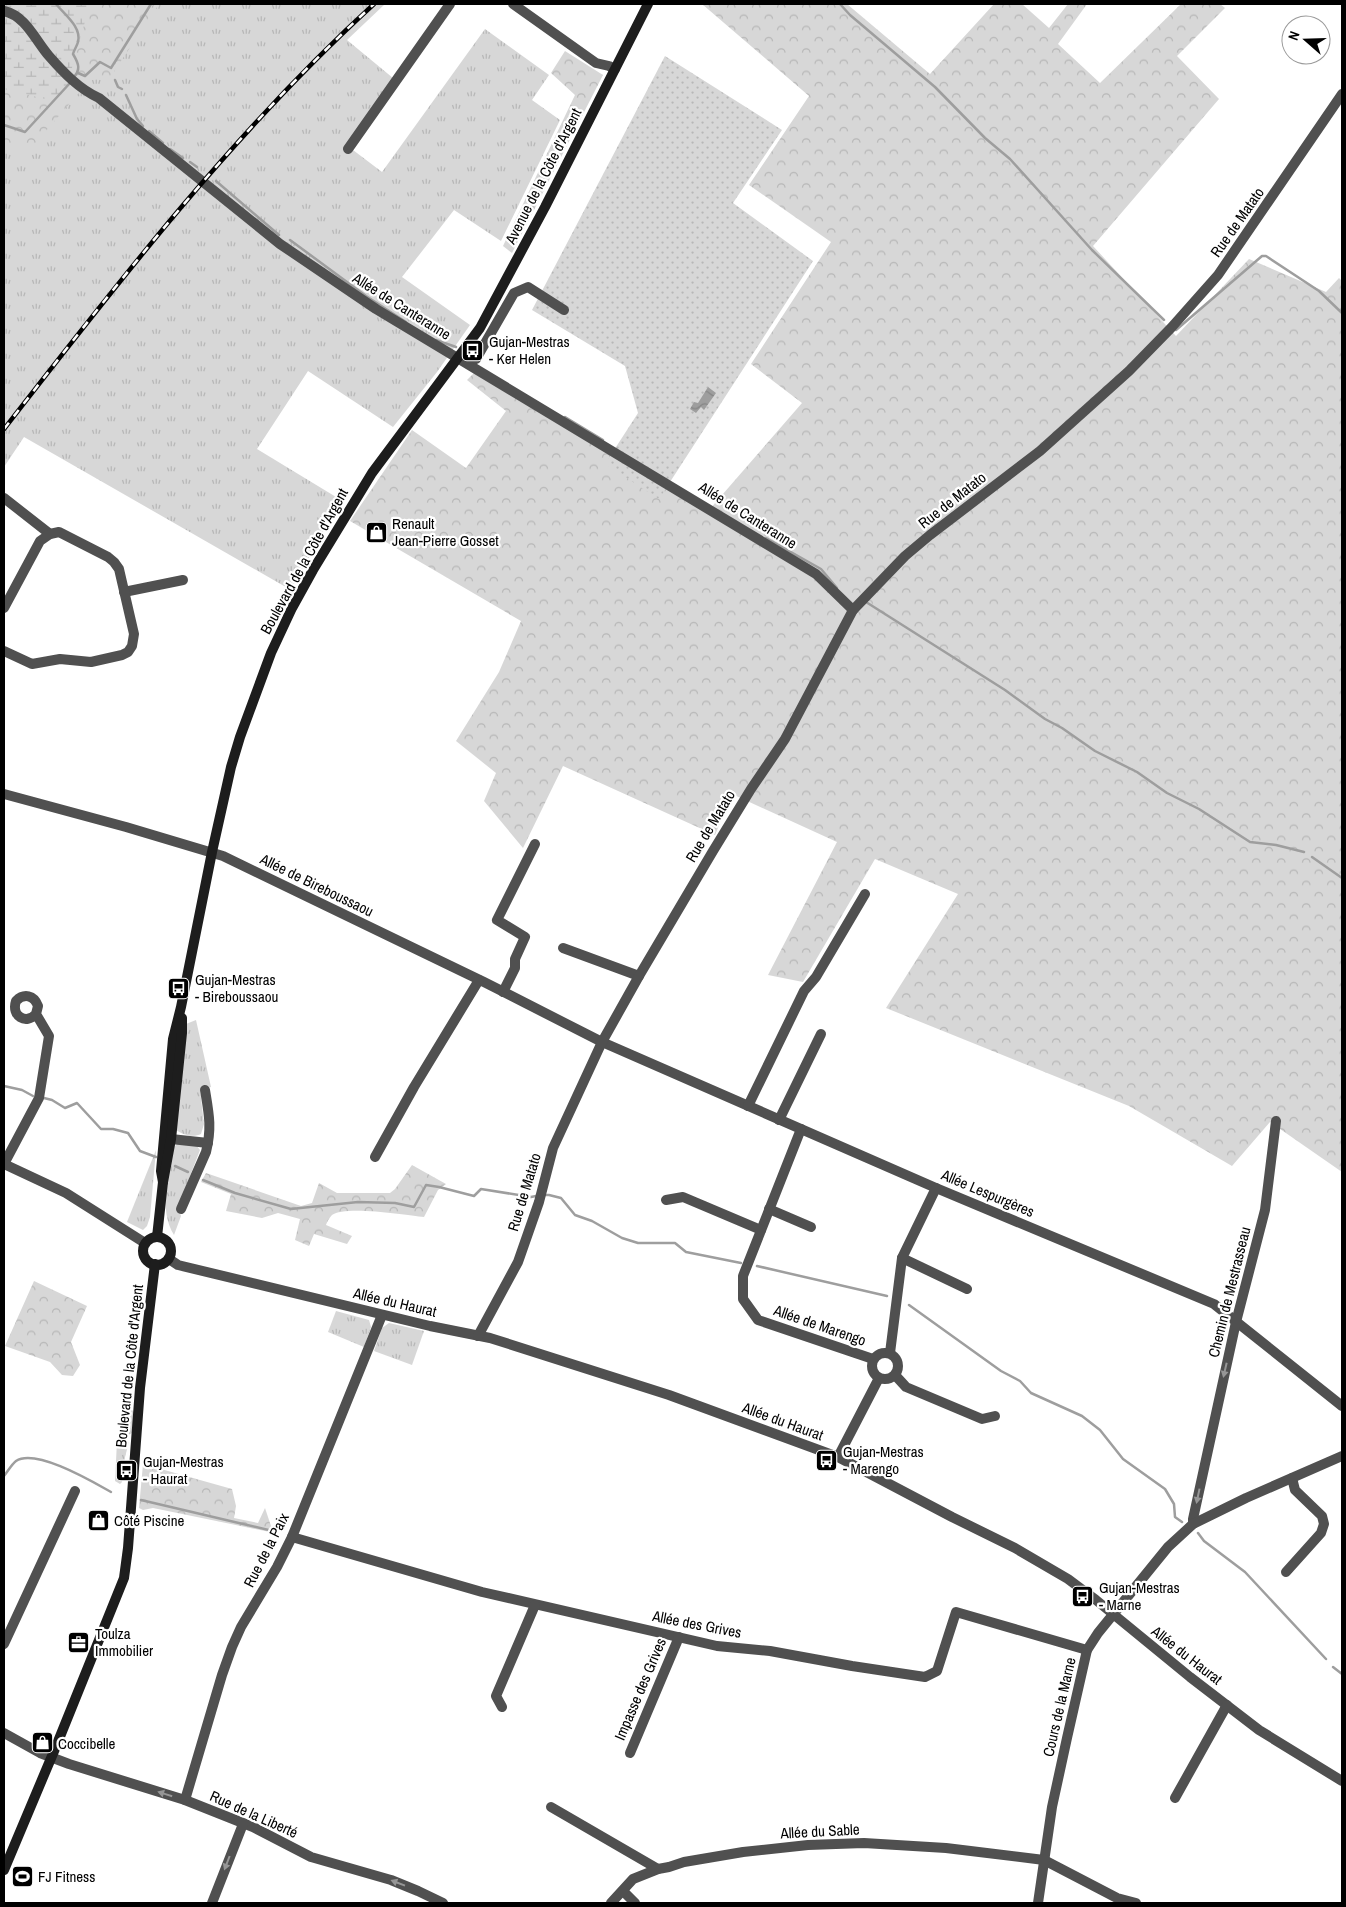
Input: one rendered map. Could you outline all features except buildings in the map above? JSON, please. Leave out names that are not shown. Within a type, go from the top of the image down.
[{"type":"main road","name":"Avenue de la Côte d'Argent","points":[[458,359],[480,328],[502,287],[648,4]]},
{"type":"main road","name":"Boulevard de la Côte d'Argent","points":[[157,1237],[167,1138],[182,1033],[181,1007],[212,852],[231,768],[242,732],[271,653],[292,608],[321,556],[372,473],[458,359]]},
{"type":"main road","points":[[157,1237],[165,1239],[170,1246],[169,1258],[162,1264],[150,1263],[144,1256],[145,1243],[157,1237]]},
{"type":"main road","name":"Boulevard de la Côte d'Argent","points":[[4,1870],[52,1757],[126,1569],[140,1388],[155,1264]]},
{"type":"street","points":[[348,149],[450,4]]},
{"type":"street","points":[[513,4],[596,63],[614,69]]},
{"type":"street","name":"Allée de Canteranne","points":[[4,11],[12,12],[18,16],[50,57],[88,93],[99,98],[280,244],[376,309],[816,574],[853,610]]},
{"type":"street","name":"Rue de Matato","points":[[478,1336],[518,1262],[541,1197],[553,1148],[602,1042],[751,788],[785,739],[853,610],[905,556],[1040,451],[1129,371],[1171,328],[1218,275],[1342,94]]},
{"type":"street","points":[[502,287],[514,293]]},
{"type":"street","points":[[476,359],[514,293],[528,287],[564,310]]},
{"type":"street","points":[[4,498],[50,534]]},
{"type":"street","points":[[4,608],[40,541],[54,532],[64,534],[114,562],[118,569],[124,592],[134,639],[128,652],[91,662],[60,659],[32,664],[4,651]]},
{"type":"street","points":[[124,592],[183,580]]},
{"type":"street","name":"Allée de Bireboussaou","points":[[4,794],[212,852],[479,980],[602,1042]]},
{"type":"street","points":[[503,992],[515,968],[516,959],[525,937],[497,920],[535,844]]},
{"type":"street","points":[[748,1106],[804,991],[816,977],[864,894]]},
{"type":"street","points":[[563,948],[639,976]]},
{"type":"street","points":[[375,1157],[419,1079],[479,980]]},
{"type":"street","points":[[36,1014],[49,1036],[39,1098],[4,1164],[66,1193],[145,1243]]},
{"type":"street","points":[[779,1120],[822,1034]]},
{"type":"street","name":"Allée Lespurgères","points":[[602,1042],[936,1188],[1214,1304],[1342,1406]]},
{"type":"street","points":[[181,1210],[206,1152],[208,1143],[211,1123],[205,1090]]},
{"type":"street","name":"Chemin de Mestrasseau","points":[[1193,1524],[1203,1468],[1236,1322],[1264,1210],[1276,1121]]},
{"type":"street","name":"Allée de Marengo","points":[[801,1129],[743,1276],[743,1299],[758,1320],[873,1360]]},
{"type":"street","points":[[167,1138],[208,1143]]},
{"type":"street","points":[[890,1353],[902,1258],[936,1188]]},
{"type":"street","points":[[666,1200],[683,1197],[761,1230]]},
{"type":"street","points":[[769,1209],[811,1227]]},
{"type":"street","name":"Allée du Haurat","points":[[169,1258],[178,1265],[382,1315],[478,1336],[647,1388],[838,1457],[952,1518],[1015,1548],[1068,1579],[1259,1730],[1342,1781]]},
{"type":"street","points":[[902,1258],[967,1289]]},
{"type":"street","name":"Rue de la Paix","points":[[185,1800],[232,1647],[292,1537],[382,1315]]},
{"type":"street","points":[[890,1353],[898,1361],[895,1375],[887,1380],[879,1378],[873,1372],[871,1366],[873,1360],[878,1354],[890,1353]]},
{"type":"street","points":[[895,1375],[906,1386],[982,1419],[995,1416]]},
{"type":"street","points":[[838,1457],[879,1378]]},
{"type":"street","name":"Cours de la Marne","points":[[1038,1903],[1056,1785],[1087,1650],[1113,1614],[1168,1547],[1193,1524],[1246,1498],[1342,1456]]},
{"type":"street","points":[[1286,1572],[1321,1533],[1324,1524],[1322,1516],[1295,1490],[1292,1478]]},
{"type":"street","points":[[4,1644],[75,1491]]},
{"type":"street","name":"Allée des Grives","points":[[292,1537],[482,1592],[718,1646],[770,1651],[925,1677],[937,1671],[956,1612],[1087,1650]]},
{"type":"street","points":[[502,1707],[496,1696],[535,1605]]},
{"type":"street","name":"Impasse des Grives","points":[[630,1753],[679,1637]]},
{"type":"street","points":[[1175,1798],[1226,1705]]},
{"type":"street","name":"Rue de la Liberté","points":[[4,1733],[73,1766],[185,1800],[243,1824],[311,1857],[391,1880],[442,1903]]},
{"type":"street","points":[[551,1807],[658,1869]]},
{"type":"street","points":[[212,1903],[243,1824]]},
{"type":"street","name":"Allée du Sable","points":[[611,1903],[633,1880],[658,1869],[684,1862],[743,1852],[808,1845],[864,1843],[946,1848],[1044,1860]]},
{"type":"street","points":[[1044,1860],[1117,1898],[1136,1903]]},
{"type":"street","points":[[623,1891],[635,1903]]},
{"type":"green space","points":[[4,4],[159,4],[109,79],[90,80],[32,147],[19,148],[4,143]]},
{"type":"green space","points":[[4,4],[90,4],[62,103],[4,89]]},
{"type":"green space","points":[[90,4],[385,4],[347,40],[399,83],[353,150],[382,172],[485,29],[549,75],[532,100],[560,120],[501,241],[454,210],[402,277],[470,325],[437,372],[393,427],[308,371],[257,449],[341,500],[291,590],[24,437],[4,467],[4,89]]},
{"type":"green space","points":[[702,4],[847,4],[930,74],[994,4],[1022,4],[1049,28],[1068,4],[1087,4],[1058,44],[1100,83],[1181,4],[1220,4],[1225,8],[1177,56],[1219,99],[1093,246],[1176,336],[1249,259],[1326,292],[1339,278],[1342,281],[1342,1172],[1270,1122],[1232,1166],[1129,1106],[886,1008],[958,894],[875,859],[803,982],[768,975],[837,842],[732,794],[715,835],[563,766],[523,848],[484,801],[496,773],[456,741],[499,672],[521,621],[350,521],[412,430],[466,468],[506,411],[467,380],[475,372],[709,510],[802,403],[751,364],[831,242],[749,185],[809,96]]},
{"type":"green space","points":[[565,51],[603,75],[512,253],[503,246],[575,95],[551,73]]},
{"type":"green space","points":[[665,56],[782,130],[733,203],[813,261],[659,499],[605,464],[638,413],[625,366],[532,310]]},
{"type":"green space","points":[[196,1020],[211,1087],[200,1090],[204,1124],[201,1134],[191,1136],[174,1128],[186,1024]]},
{"type":"green space","points":[[177,1144],[197,1146],[200,1150],[178,1207],[181,1216],[174,1235],[169,1225],[166,1192],[173,1148]]},
{"type":"green space","points":[[156,1150],[150,1217],[147,1226],[143,1230],[127,1222]]},
{"type":"green space","points":[[412,1165],[446,1184],[438,1190],[424,1217],[362,1211],[339,1212],[332,1215],[326,1225],[352,1236],[347,1244],[314,1234],[309,1246],[295,1240],[300,1219],[278,1213],[262,1218],[226,1211],[231,1194],[201,1182],[206,1173],[301,1206],[312,1203],[319,1183],[337,1193],[390,1193]]},
{"type":"green space","points":[[34,1281],[87,1306],[71,1342],[80,1365],[73,1376],[62,1375],[50,1362],[5,1346]]},
{"type":"green space","points":[[336,1311],[369,1320],[371,1327],[364,1347],[328,1332]]},
{"type":"green space","points":[[389,1323],[424,1331],[412,1365],[374,1351],[382,1328]]},
{"type":"green space","points":[[124,1409],[131,1409],[134,1412],[133,1432],[129,1435],[118,1434]]},
{"type":"green space","points":[[117,1441],[129,1442],[122,1482],[120,1484],[115,1481]]},
{"type":"green space","points":[[143,1464],[232,1489],[236,1506],[234,1518],[258,1523],[265,1508],[271,1526],[270,1532],[153,1508],[143,1510],[139,1508]]},
{"type":"water","points":[[708,387],[716,393],[704,410],[701,407],[696,413],[690,409],[694,402],[698,403]]},
{"type":"waterway","points":[[56,4],[72,21],[79,36],[73,54],[78,64],[78,70],[73,78]]},
{"type":"waterway","points":[[78,73],[85,76],[100,62],[111,68],[151,4]]},
{"type":"waterway","points":[[840,4],[850,15],[935,87],[985,138],[1010,159],[1092,250],[1164,320]]},
{"type":"waterway","points":[[115,80],[118,87],[122,89]]},
{"type":"waterway","points":[[4,125],[25,132],[70,83]]},
{"type":"waterway","points":[[126,95],[137,119],[143,126]]},
{"type":"waterway","points":[[149,131],[163,143]]},
{"type":"waterway","points":[[170,149],[183,158]]},
{"type":"waterway","points":[[190,162],[197,167]]},
{"type":"waterway","points":[[216,181],[279,235]]},
{"type":"waterway","points":[[290,240],[366,296],[406,322]]},
{"type":"waterway","points":[[1176,330],[1262,256],[1266,256],[1319,291],[1342,313]]},
{"type":"waterway","points":[[436,340],[456,347]]},
{"type":"waterway","points":[[565,417],[603,440]]},
{"type":"waterway","points":[[766,538],[821,569],[837,588]]},
{"type":"waterway","points":[[866,602],[1005,690],[1045,719],[1062,728],[1095,751],[1137,772],[1167,793],[1199,809],[1250,842],[1276,845],[1304,852]]},
{"type":"waterway","points":[[1312,857],[1342,878]]},
{"type":"waterway","points":[[4,1086],[22,1090],[33,1096]]},
{"type":"waterway","points":[[44,1098],[52,1100],[65,1108],[77,1103],[101,1129],[113,1129],[128,1133],[140,1151],[156,1157]]},
{"type":"waterway","points":[[175,1166],[188,1172]]},
{"type":"waterway","points":[[203,1180],[235,1193],[291,1209],[358,1202],[395,1203],[414,1207],[426,1185],[474,1196],[481,1189],[531,1197],[536,1196]]},
{"type":"waterway","points":[[544,1195],[561,1198],[575,1215],[592,1221],[622,1238],[638,1243],[675,1243],[686,1252],[741,1263]]},
{"type":"waterway","points":[[757,1266],[887,1296]]},
{"type":"waterway","points":[[909,1305],[1001,1371],[1020,1381],[1031,1393],[1082,1416],[1100,1430],[1123,1459],[1165,1489],[1174,1504],[1175,1517],[1182,1522]]},
{"type":"waterway","points":[[4,1476],[16,1461],[25,1458],[37,1459],[64,1468],[111,1492]]},
{"type":"waterway","points":[[141,1500],[277,1532]]},
{"type":"waterway","points":[[1198,1533],[1204,1541],[1245,1572],[1326,1659]]},
{"type":"waterway","points":[[1333,1667],[1342,1674]]},
{"type":"railway","points":[[4,429],[135,263],[226,155],[323,53],[374,4]]},
{"type":"place","name":"Gujan-Mestras - Ker Helen","points":[[473,350]]},
{"type":"place","name":"Renault Jean-Pierre Gosset","points":[[376,532]]},
{"type":"place","name":"Gujan-Mestras - Bireboussaou","points":[[179,988]]},
{"type":"place","name":"Gujan-Mestras - Marengo","points":[[827,1460]]},
{"type":"place","name":"Gujan-Mestras - Haurat","points":[[127,1470]]},
{"type":"place","name":"Côté Piscine","points":[[98,1520]]},
{"type":"place","name":"Gujan-Mestras - Marne","points":[[1083,1596]]},
{"type":"place","name":"Toulza Immobilier","points":[[79,1642]]},
{"type":"place","name":"Coccibelle","points":[[42,1743]]},
{"type":"place","name":"FJ Fitness","points":[[22,1876]]}]
